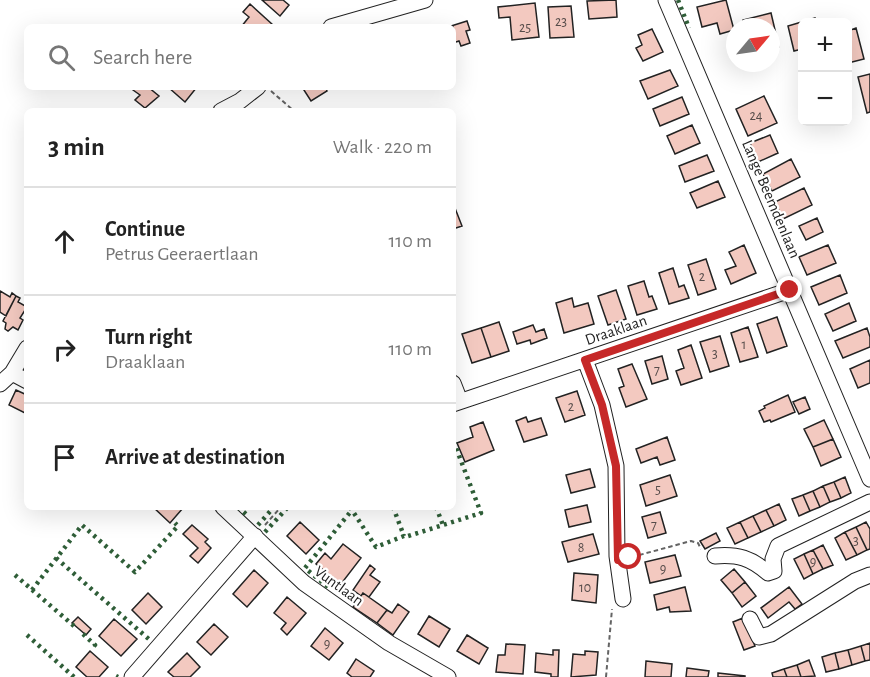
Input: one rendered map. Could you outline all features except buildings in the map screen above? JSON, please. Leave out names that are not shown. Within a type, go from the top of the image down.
[{"type":"street","points":[[341,24],[425,0]]},
{"type":"street","name":"Lange Beemdenlaan","points":[[666,0],[870,479]]},
{"type":"street","points":[[227,108],[258,90]]},
{"type":"street","name":"Draaklaan","points":[[456,402],[790,290]]},
{"type":"street","points":[[0,384],[12,373],[24,353]]},
{"type":"street","points":[[585,360],[602,405],[616,466],[618,560],[623,599]]},
{"type":"street","points":[[12,373],[24,379]]},
{"type":"street","points":[[745,557],[778,546],[870,502]]},
{"type":"street","name":"Vuntlaan","points":[[226,510],[304,583],[389,643],[448,677]]},
{"type":"street","points":[[140,674],[255,537]]},
{"type":"street","points":[[715,556],[745,557],[768,573],[774,572],[773,559],[778,546]]},
{"type":"street","points":[[750,619],[759,636],[771,634],[870,574]]},
{"type":"path","points":[[267,90],[290,108]]},
{"type":"path","points":[[255,537],[278,510]]},
{"type":"path","points":[[618,560],[691,541],[698,543],[705,557],[715,556]]},
{"type":"path","points":[[606,677],[612,608],[623,599]]},
{"type":"hedge","points":[[678,0],[689,28]]},
{"type":"hedge","points":[[352,510],[376,547],[404,536],[481,513],[456,448]]},
{"type":"hedge","points":[[241,510],[247,515]]},
{"type":"hedge","points":[[258,525],[271,510]]},
{"type":"hedge","points":[[265,532],[285,510]]},
{"type":"hedge","points":[[328,587],[305,568],[352,510]]},
{"type":"hedge","points":[[394,510],[404,536]]},
{"type":"hedge","points":[[437,510],[443,525]]},
{"type":"hedge","points":[[32,590],[82,525],[135,572],[178,526],[175,523]]},
{"type":"hedge","points":[[56,558],[151,641]]},
{"type":"hedge","points":[[15,575],[74,626]]},
{"type":"hedge","points":[[83,634],[95,645],[92,648]]},
{"type":"hedge","points":[[27,635],[74,677]]},
{"type":"route","points":[[629,557],[618,560],[616,466],[602,405],[585,360],[790,290]]}]
